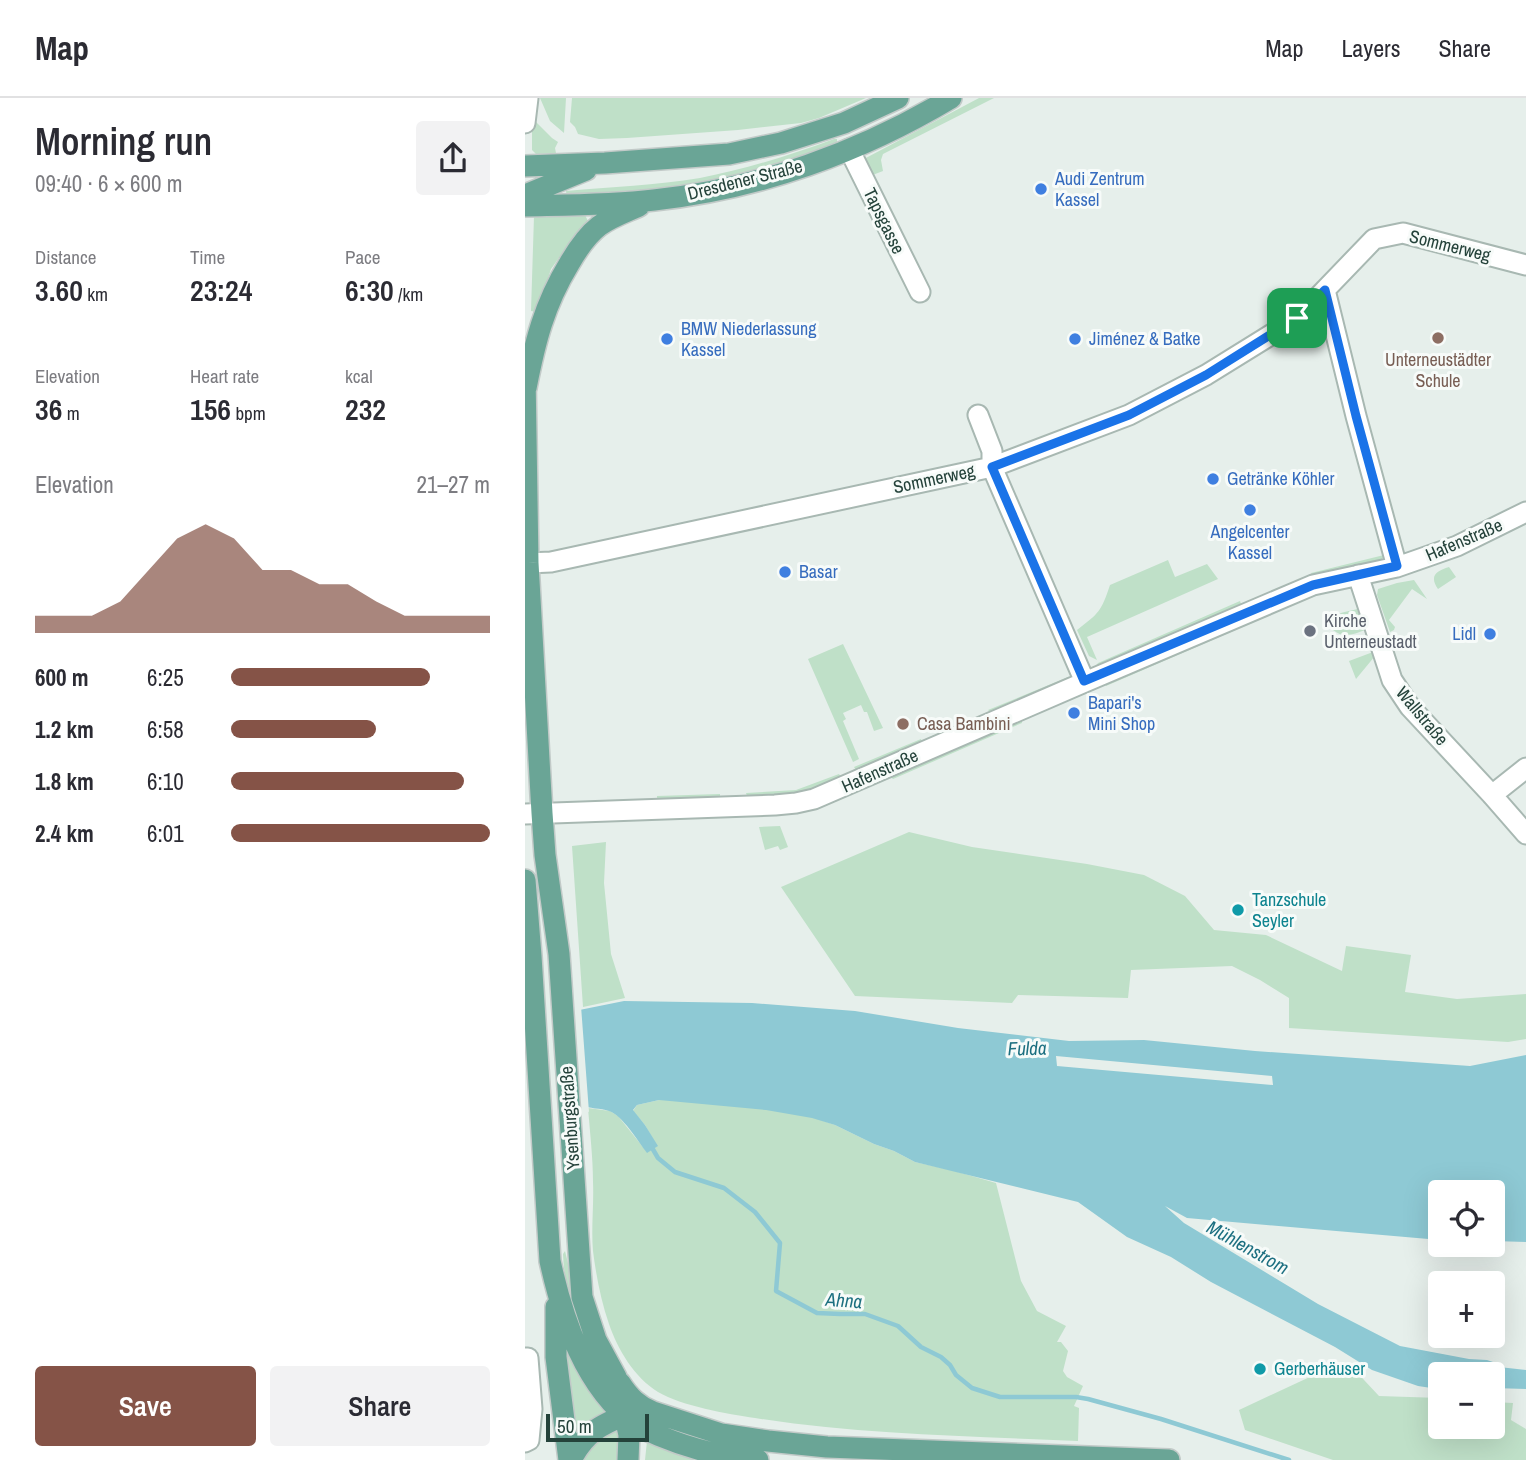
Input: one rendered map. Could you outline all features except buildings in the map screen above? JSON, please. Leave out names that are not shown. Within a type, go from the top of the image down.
[{"type":"main road","name":"Dresdener Straße","points":[[525,166],[729,154],[781,143],[844,123],[898,98]]},
{"type":"main road","name":"Dresdener Straße","points":[[525,206],[654,200],[715,191],[767,178],[849,149],[888,132],[951,98]]},
{"type":"main road","points":[[844,123],[849,149]]},
{"type":"main road","points":[[525,195],[605,163]]},
{"type":"main road","name":"Ysenburgstraße","points":[[634,1411],[596,1339],[582,1297],[559,954],[545,855],[533,813],[526,381],[542,318],[578,249],[600,225],[654,200]]},
{"type":"main road","name":"Ysenburgstraße","points":[[525,880],[550,1261],[569,1329],[593,1376],[605,1394],[634,1411]]},
{"type":"main road","points":[[556,1287],[556,1357],[570,1460]]},
{"type":"main road","points":[[570,1460],[592,1432],[634,1411],[721,1434],[827,1447],[1169,1460]]},
{"type":"main road","points":[[634,1411],[641,1428],[682,1445],[748,1460]]},
{"type":"main road","points":[[628,1460],[629,1434],[634,1411]]},
{"type":"street","points":[[525,123],[528,98]]},
{"type":"street","name":"Tapsgasse","points":[[849,149],[920,292]]},
{"type":"street","name":"Sommerweg","points":[[528,563],[551,562],[992,467],[1129,415],[1206,375],[1297,318],[1374,239],[1402,233],[1526,265]]},
{"type":"street","points":[[1325,290],[1397,566]]},
{"type":"street","points":[[978,415],[992,451],[992,467],[1084,681]]},
{"type":"street","name":"Hafenstraße","points":[[533,813],[775,805],[814,799],[1313,585],[1397,566],[1457,546],[1526,512]]},
{"type":"street","name":"Wallstraße","points":[[1358,575],[1392,680],[1410,707],[1526,834]]},
{"type":"street","points":[[1492,795],[1526,768]]},
{"type":"street","points":[[525,1442],[529,1440],[532,1409],[526,1358]]},
{"type":"green space","points":[[540,98],[566,98],[564,133],[550,121]]},
{"type":"green space","points":[[572,98],[866,98],[801,123],[599,139],[578,134],[570,122]]},
{"type":"green space","points":[[979,98],[994,98],[883,154],[883,171],[870,176],[864,159]]},
{"type":"green space","points":[[535,121],[558,142],[556,153],[536,154],[532,150],[532,124]]},
{"type":"green space","points":[[837,139],[837,143],[770,166],[702,183],[567,198],[566,191],[700,178],[768,161]]},
{"type":"green space","points":[[585,215],[588,221],[551,269],[537,312],[531,311],[534,216]]},
{"type":"green space","points":[[1384,555],[1381,562],[1334,573],[1332,570],[1312,575],[1311,573]]},
{"type":"green space","points":[[1168,560],[1175,577],[1207,564],[1218,579],[1087,637],[1097,660],[1089,656],[1077,630],[1098,611],[1110,585]]},
{"type":"green space","points":[[1449,567],[1456,577],[1438,589],[1434,581],[1435,575]]},
{"type":"green space","points":[[1414,580],[1427,599],[1412,589],[1389,620],[1395,627],[1390,632],[1377,595],[1378,589]]},
{"type":"green space","points":[[1240,601],[1241,604],[1229,610],[1228,614],[1202,625],[1198,623],[1094,668],[1098,663]]},
{"type":"green space","points":[[1290,603],[1291,606],[1106,686],[1103,680]]},
{"type":"green space","points":[[1357,609],[1365,630],[1345,635],[1333,630],[1336,616]]},
{"type":"green space","points":[[843,644],[883,728],[874,731],[867,712],[864,712],[861,705],[843,713],[846,719],[843,721],[859,759],[853,762],[808,659]]},
{"type":"green space","points":[[1373,652],[1375,656],[1356,679],[1349,661]]},
{"type":"green space","points":[[1068,677],[1070,683],[1050,687],[990,712],[988,710]]},
{"type":"green space","points":[[1016,718],[1022,718],[1022,723],[893,779],[891,777],[892,772],[900,768],[905,771],[916,766],[916,762],[920,760],[925,762],[935,758],[936,753],[943,754],[958,744],[963,746],[984,736],[989,730],[992,733],[1015,723]]},
{"type":"green space","points":[[921,739],[922,743],[913,749],[909,747],[856,770],[854,767]]},
{"type":"green space","points":[[839,774],[841,777],[820,786],[819,791],[784,798],[781,794],[747,796],[746,793],[796,790]]},
{"type":"green space","points":[[720,794],[720,797],[673,798],[671,802],[660,803],[657,799],[657,796]]},
{"type":"green space","points":[[780,826],[788,847],[780,850],[778,846],[765,850],[759,827]]},
{"type":"green space","points":[[909,832],[972,847],[1144,875],[1185,896],[1214,930],[1266,935],[1342,971],[1346,946],[1411,955],[1405,992],[1457,999],[1526,994],[1526,1039],[1508,1042],[1289,1028],[1289,998],[1232,966],[1131,970],[1128,998],[1018,995],[1012,1003],[855,996],[781,887]]},
{"type":"green space","points":[[606,842],[604,883],[611,954],[625,998],[583,1007],[572,846]]},
{"type":"green space","points":[[661,1098],[749,1105],[812,1117],[915,1162],[996,1183],[1021,1281],[1037,1311],[1066,1326],[1057,1342],[1061,1342],[1068,1351],[1063,1371],[1067,1377],[1083,1386],[1074,1406],[1079,1408],[1078,1441],[916,1434],[795,1424],[705,1409],[668,1397],[649,1386],[634,1371],[617,1343],[599,1288],[592,1243],[593,1173],[588,1108],[610,1111],[618,1116],[647,1152],[657,1146],[633,1111],[637,1105]]},
{"type":"green space","points":[[565,1251],[583,1324],[586,1351],[568,1291],[563,1254]]},
{"type":"green space","points":[[567,1338],[608,1411],[574,1441],[565,1364]]},
{"type":"green space","points":[[1342,1362],[1350,1365],[1379,1396],[1428,1398],[1428,1439],[1505,1439],[1505,1403],[1513,1403],[1511,1420],[1526,1429],[1526,1460],[1333,1460],[1245,1430],[1239,1410]]},
{"type":"green space","points":[[619,1423],[620,1460],[580,1460],[582,1454]]},
{"type":"green space","points":[[647,1441],[708,1460],[645,1460]]},
{"type":"water","name":"Fulda","points":[[624,1001],[752,1003],[855,1011],[958,1028],[1069,1041],[1144,1040],[1255,1051],[1470,1066],[1526,1055],[1526,1242],[1505,1241],[1505,1180],[1428,1180],[1428,1239],[1187,1218],[1165,1206],[1184,1223],[1318,1304],[1400,1346],[1493,1362],[1428,1362],[1428,1388],[1372,1370],[1335,1347],[1211,1282],[1171,1257],[1127,1237],[1078,1202],[915,1162],[835,1125],[766,1110],[659,1100],[637,1105],[633,1110],[658,1146],[647,1153],[614,1113],[581,1105],[525,1021]],"holes":[[[1056,1056],[1272,1076],[1273,1085],[1057,1066]]]},
{"type":"water","points":[[1505,1368],[1526,1370],[1526,1389],[1505,1388]]},
{"type":"pier","points":[[581,1006],[589,1112],[581,1109],[525,1119],[525,1017]]},
{"type":"waterway","name":"Ahna","points":[[651,1146],[658,1158],[675,1172],[724,1188],[755,1212],[780,1243],[776,1291],[817,1313],[865,1314],[898,1326],[921,1347],[941,1357],[956,1375],[972,1388],[1000,1397],[1088,1399],[1289,1460]]},
{"type":"place","name":"Audi Zentrum Kassel","points":[[1041,189]]},
{"type":"place","name":"Unterneustädter Schule","points":[[1438,338]]},
{"type":"place","name":"BMW Niederlassung Kassel","points":[[667,339]]},
{"type":"place","name":"Jiménez & Batke","points":[[1075,339]]},
{"type":"place","name":"Getränke Köhler","points":[[1213,479]]},
{"type":"place","name":"Angelcenter Kassel","points":[[1250,510]]},
{"type":"place","name":"Basar","points":[[785,572]]},
{"type":"place","name":"Kirche Unterneustadt","points":[[1310,631]]},
{"type":"place","name":"Lidl","points":[[1490,634]]},
{"type":"place","name":"Bapari's Mini Shop","points":[[1074,713]]},
{"type":"place","name":"Casa Bambini","points":[[903,724]]},
{"type":"place","name":"Tanzschule Seyler","points":[[1238,910]]},
{"type":"place","name":"Gerberhäuser","points":[[1260,1369]]},
{"type":"route","points":[[1325,290],[1397,566],[1313,585],[1084,681],[992,467],[1129,415],[1206,375],[1297,318],[1325,290]]},
{"type":"water label","name":"Mühlenstrom","points":[[1248,1247]]}]
